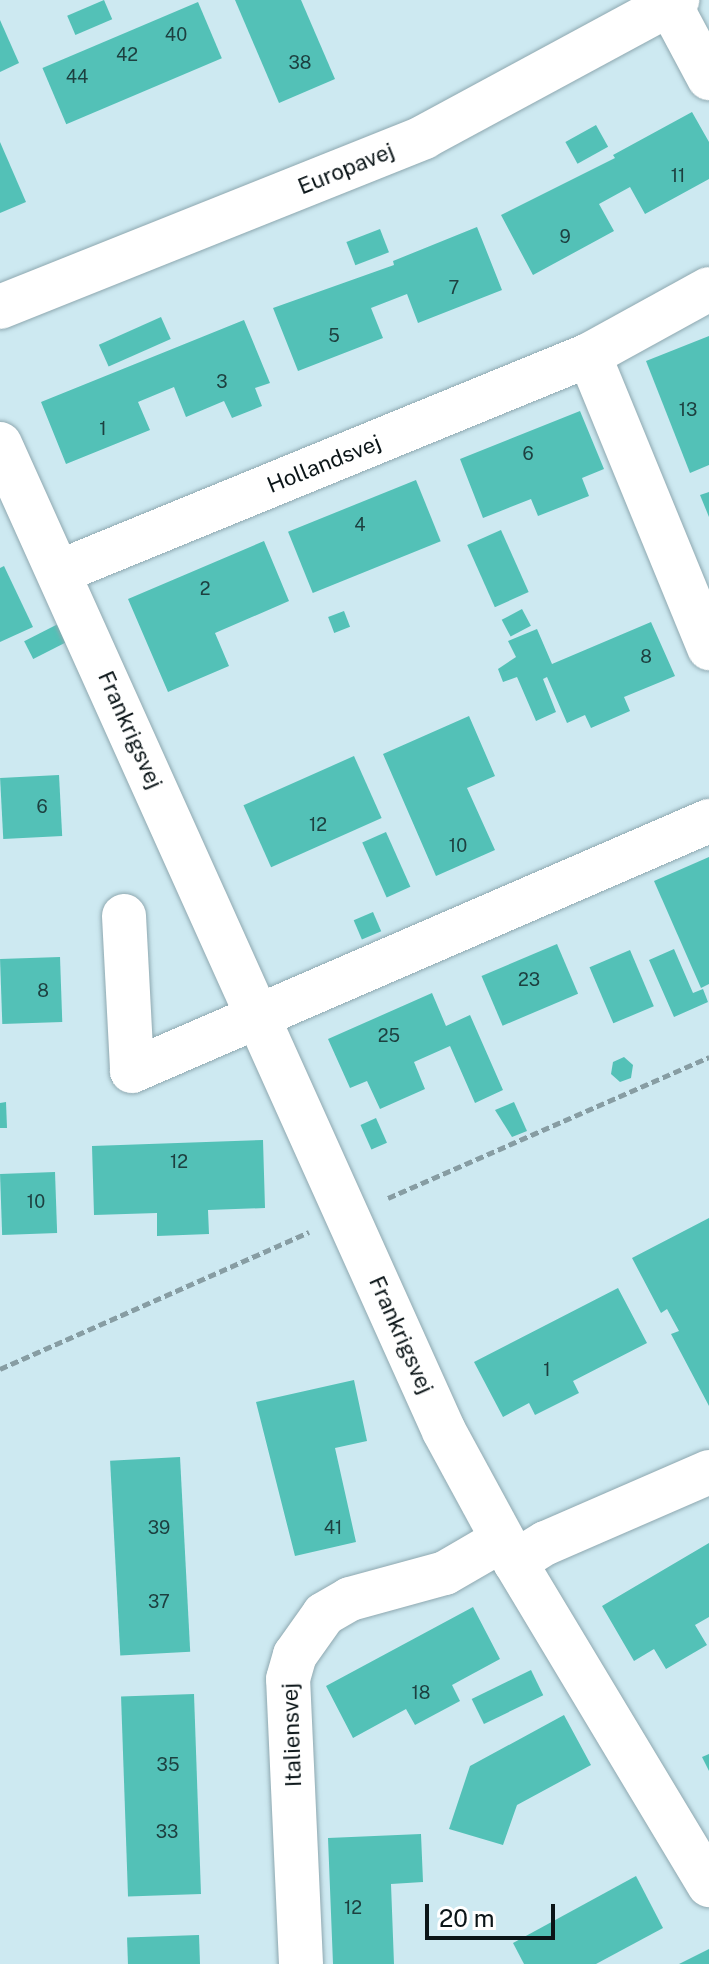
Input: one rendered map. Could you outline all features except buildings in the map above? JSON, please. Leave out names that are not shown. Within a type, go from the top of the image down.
[{"type":"street","points":[[674,3],[709,78]]},
{"type":"street","name":"Europavej","points":[[0,307],[424,137],[674,3]]},
{"type":"street","name":"Hollandsvej","points":[[59,572],[589,355],[709,289]]},
{"type":"street","points":[[589,355],[709,648]]},
{"type":"street","name":"Frankrigsvej","points":[[0,444],[444,1431],[508,1551],[709,1885]]},
{"type":"street","points":[[124,916],[132,1071],[709,821]]},
{"type":"street","points":[[508,1551],[546,1543],[709,1472]]},
{"type":"street","name":"Italiensvej","points":[[301,1964],[288,1679],[295,1655],[324,1614],[337,1607],[508,1551]]},
{"type":"path","points":[[0,1369],[709,1057]]}]
